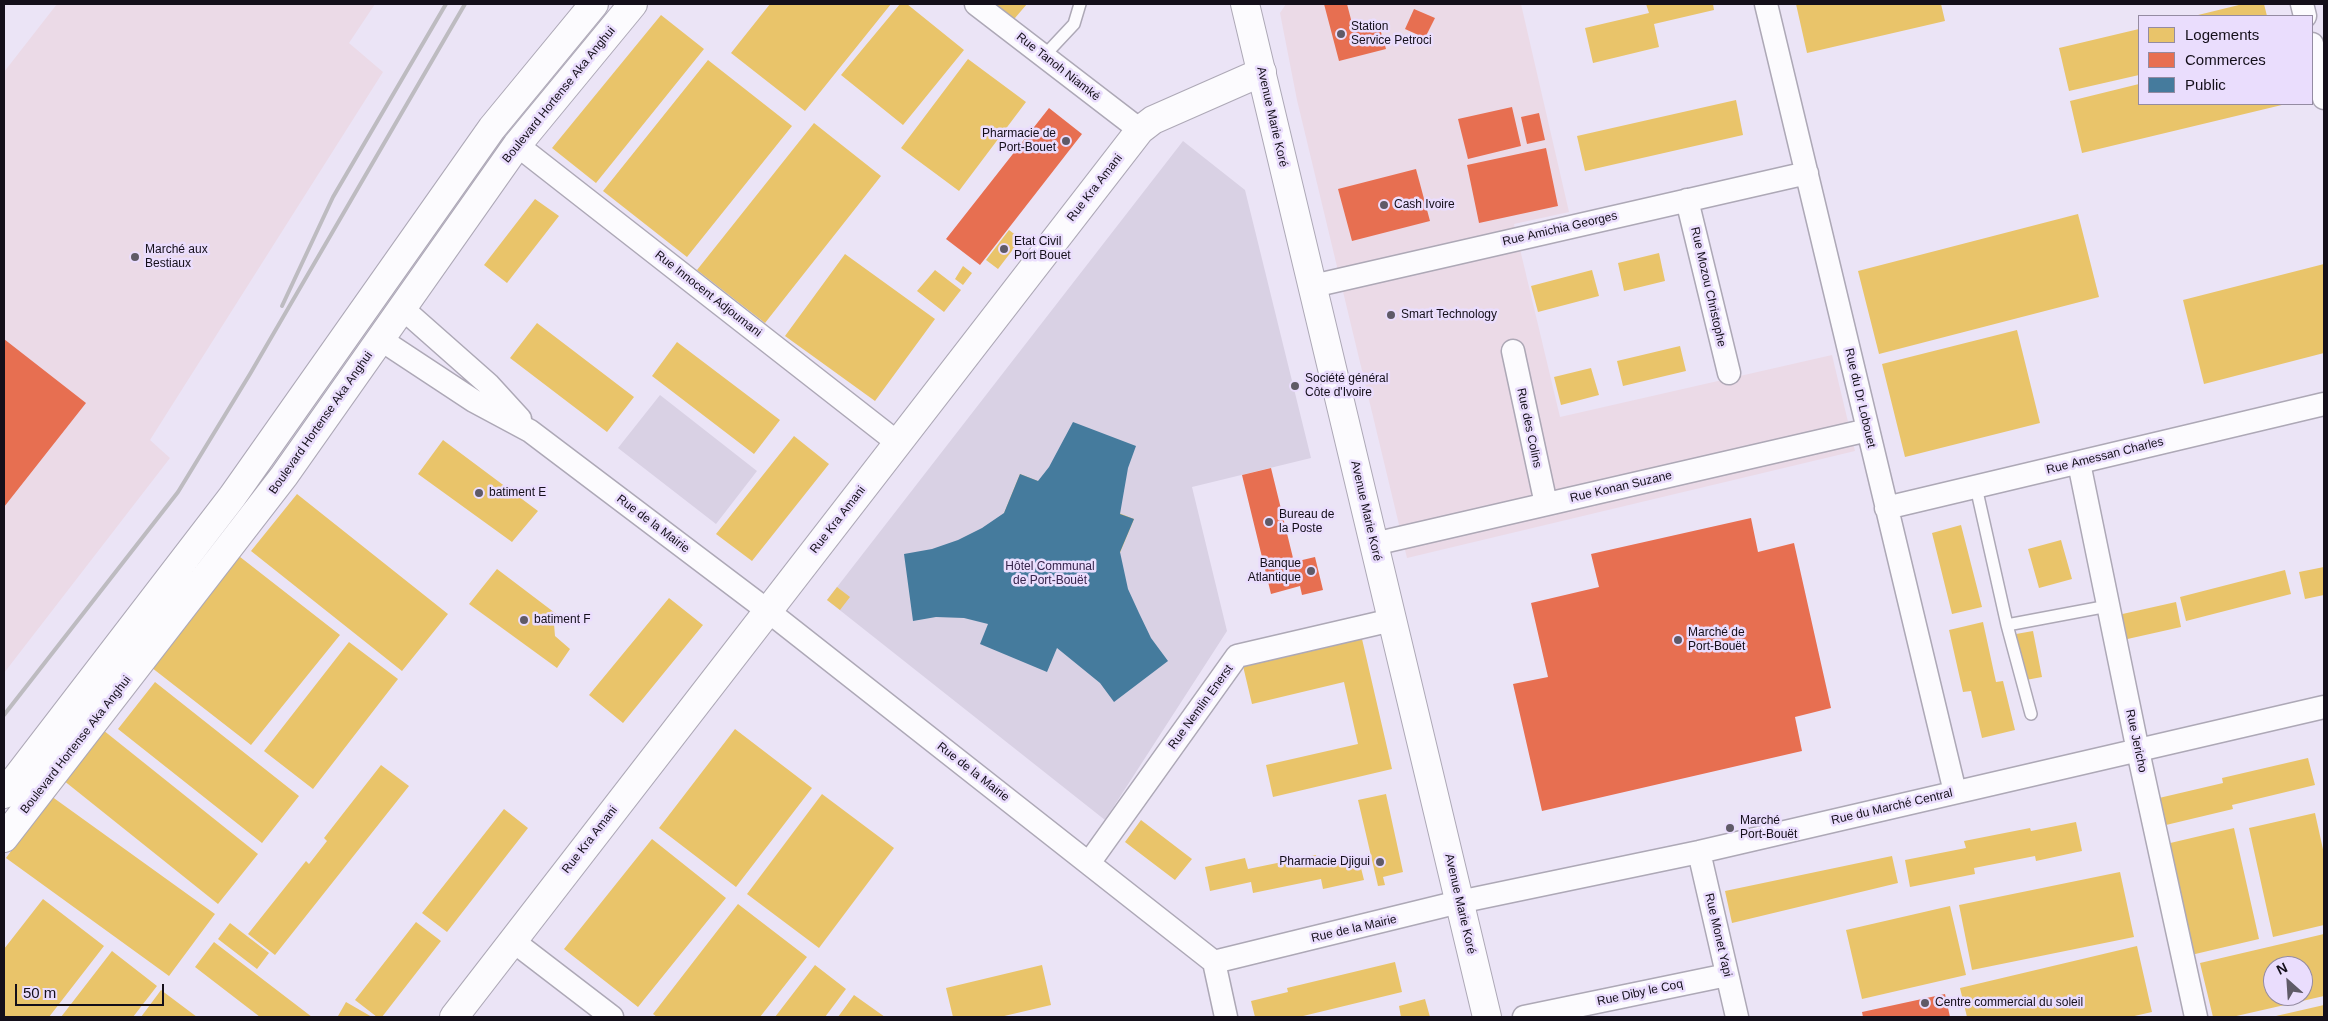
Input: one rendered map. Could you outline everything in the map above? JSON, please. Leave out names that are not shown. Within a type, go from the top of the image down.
[{"type":"main road","points":[[4,794],[232,497],[492,128],[594,4]]},
{"type":"main road","name":"Boulevard Hortense Aka Anghui","points":[[7,828],[284,476],[517,145],[633,4]]},
{"type":"main road","name":"Avenue Marie Koré","points":[[1245,4],[1487,1017]]},
{"type":"main road","name":"Rue Kra Amani","points":[[454,1017],[1140,130],[1153,120],[1262,72]]},
{"type":"street","name":"Rue Tanoh Niamké","points":[[976,4],[1140,130]]},
{"type":"street","name":"Rue du Dr Lobouet","points":[[1766,4],[1955,792]]},
{"type":"street","points":[[2313,48],[2324,98]]},
{"type":"street","name":"Rue Innocent Adjoumani","points":[[517,145],[898,443]]},
{"type":"street","name":"Rue Amichia Georges","points":[[1313,286],[1807,173]]},
{"type":"street","name":"Rue Mozou Christophe","points":[[1687,200],[1728,374]]},
{"type":"street","name":"Rue de la Mairie","points":[[402,308],[488,384],[530,431]]},
{"type":"street","name":"Rue de la Mairie","points":[[380,339],[474,401],[530,431],[768,611],[1214,962],[1460,902]]},
{"type":"street","name":"Rue des Colins","points":[[1513,351],[1546,504]]},
{"type":"street","name":"Rue Amessan Charles","points":[[1886,508],[2324,404]]},
{"type":"street","name":"Rue Konan Suzane","points":[[1374,544],[1868,430]]},
{"type":"street","name":"Rue Jericho","points":[[2079,463],[2138,751],[2196,1017]]},
{"type":"street","name":"Rue Nemlin Enerst","points":[[1089,863],[1237,656],[1392,620]]},
{"type":"street","name":"Rue du Marché Central","points":[[1460,902],[1699,852],[2324,707]]},
{"type":"street","name":"Rue Monet Yapi","points":[[1699,852],[1737,1017]]},
{"type":"street","points":[[513,941],[612,1017]]},
{"type":"street","points":[[1214,962],[1226,1017]]},
{"type":"street","name":"Rue Diby le Coq","points":[[1524,1017],[1727,975]]},
{"type":"lane","points":[[1044,56],[1074,24],[1080,4]]},
{"type":"lane","points":[[1976,488],[2007,625],[2031,714]]},
{"type":"lane","points":[[2007,625],[2108,606]]},
{"type":"shaded area","name":"Marché aux Bestiaux","points":[[57,4],[375,4],[349,43],[383,72],[150,440],[170,458],[4,673],[4,72]]},
{"type":"shaded area","points":[[1286,4],[1521,4],[1569,212],[1514,224],[1560,417],[1832,355],[1855,451],[1407,558],[1297,100],[1280,13]]},
{"type":"green space","name":"Hôtel Communal de Port-Bouët","points":[[1183,141],[1245,190],[1311,458],[1192,487],[1227,631],[1105,820],[827,600]]},
{"type":"green space","points":[[660,395],[757,471],[716,524],[618,448]]},
{"type":"building: Logements","points":[[770,4],[891,4],[805,111],[731,53]]},
{"type":"building: Logements","points":[[900,4],[907,4],[964,50],[903,125],[841,75]]},
{"type":"building: Logements","points":[[997,4],[1027,4],[1009,25],[991,10]]},
{"type":"building: Logements","points":[[1646,4],[1713,4],[1714,10],[1654,24],[1659,47],[1593,63],[1585,28],[1649,13]]},
{"type":"building: Logements","points":[[1796,4],[1941,4],[1945,21],[1807,53]]},
{"type":"building: Logements","points":[[2243,4],[2264,4],[2267,15],[2198,15]]},
{"type":"building: Logements","points":[[661,15],[704,49],[596,183],[552,148]]},
{"type":"building: Logements","points":[[2138,29],[2138,75],[2069,91],[2059,48]]},
{"type":"building: Logements","points":[[968,59],[1026,102],[959,191],[901,148]]},
{"type":"building: Logements","points":[[708,60],[792,126],[687,257],[603,191]]},
{"type":"building: Logements","points":[[2138,84],[2138,105],[2282,105],[2082,153],[2070,101]]},
{"type":"building: Logements","points":[[1736,100],[1743,135],[1585,171],[1577,136]]},
{"type":"building: Logements","points":[[814,123],[881,176],[765,323],[697,270]]},
{"type":"building: Logements","points":[[535,199],[559,216],[507,283],[484,265]]},
{"type":"building: Logements","points":[[2078,214],[2099,297],[1879,354],[1858,271]]},
{"type":"building: Logements","name":"Etat Civil Port Bouet","points":[[1009,230],[1021,239],[998,269],[986,260]]},
{"type":"building: Logements","points":[[1659,253],[1665,281],[1624,291],[1618,263]]},
{"type":"building: Logements","points":[[845,254],[935,319],[875,401],[785,336]]},
{"type":"building: Logements","points":[[2324,264],[2324,353],[2204,384],[2183,300]]},
{"type":"building: Logements","points":[[963,266],[972,273],[963,285],[955,279]]},
{"type":"building: Logements","points":[[935,270],[961,290],[944,312],[917,291]]},
{"type":"building: Logements","points":[[1592,270],[1599,296],[1538,312],[1531,286]]},
{"type":"building: Logements","points":[[537,323],[634,397],[607,432],[510,358]]},
{"type":"building: Logements","points":[[2017,330],[2040,423],[1905,457],[1882,364]]},
{"type":"building: Logements","points":[[677,342],[780,420],[754,454],[652,376]]},
{"type":"building: Logements","points":[[1680,346],[1686,371],[1623,386],[1617,361]]},
{"type":"building: Logements","points":[[1591,368],[1599,395],[1561,405],[1554,377]]},
{"type":"building: Logements","points":[[794,436],[829,464],[752,561],[716,534]]},
{"type":"building: Logements","name":"batiment E","points":[[443,440],[538,511],[512,542],[418,474]]},
{"type":"building: Logements","points":[[1020,474],[1134,519],[1087,632],[974,587]],"holes":[[[1035,507],[1098,533],[1073,596],[1009,570]]]},
{"type":"building: Logements","points":[[297,494],[448,614],[402,671],[251,551]]},
{"type":"building: Logements","points":[[1961,525],[1982,607],[1952,614],[1932,533]]},
{"type":"building: Logements","points":[[2061,540],[2072,579],[2039,588],[2028,549]]},
{"type":"building: Logements","points":[[235,553],[340,635],[251,745],[147,664]]},
{"type":"building: Logements","points":[[2324,567],[2324,595],[2305,599],[2299,572]]},
{"type":"building: Logements","name":"batiment F","points":[[497,569],[559,616],[554,624],[555,636],[570,649],[557,668],[469,604]]},
{"type":"building: Logements","points":[[2285,570],[2291,594],[2186,621],[2180,597]]},
{"type":"building: Logements","points":[[837,587],[850,597],[840,610],[827,600]]},
{"type":"building: Logements","points":[[669,598],[703,625],[623,723],[589,695]]},
{"type":"building: Logements","points":[[2176,602],[2181,627],[2123,640],[2118,615]]},
{"type":"building: Logements","points":[[1983,622],[1996,682],[2003,681],[2015,730],[1982,738],[1971,691],[1963,692],[1949,630]]},
{"type":"building: Logements","points":[[2033,631],[2042,677],[2026,680],[2016,634]]},
{"type":"building: Logements","points":[[1362,639],[1392,769],[1273,797],[1266,765],[1358,744],[1344,682],[1252,704],[1243,666]]},
{"type":"building: Logements","points":[[349,642],[398,679],[313,789],[264,751]]},
{"type":"building: Logements","points":[[155,682],[299,796],[262,843],[118,729]]},
{"type":"building: Logements","points":[[735,729],[812,788],[736,887],[659,828]]},
{"type":"building: Logements","points":[[103,730],[258,854],[218,904],[63,780]]},
{"type":"building: Logements","points":[[2308,758],[2315,785],[2232,805],[2233,809],[2166,825],[2159,798],[2223,783],[2222,778]]},
{"type":"building: Logements","points":[[381,765],[409,786],[275,955],[248,934],[306,861],[309,864],[327,841],[324,838]]},
{"type":"building: Logements","points":[[822,794],[894,848],[819,948],[747,894]]},
{"type":"building: Logements","points":[[1386,794],[1403,872],[1383,877],[1385,885],[1378,886],[1358,800]]},
{"type":"building: Logements","points":[[51,796],[215,914],[169,976],[6,858]]},
{"type":"building: Logements","points":[[504,809],[528,828],[447,932],[422,913]]},
{"type":"building: Logements","points":[[2315,813],[2324,854],[2324,925],[2273,937],[2249,828]]},
{"type":"building: Logements","points":[[1141,820],[1192,859],[1175,880],[1125,842]]},
{"type":"building: Logements","points":[[2076,822],[2082,851],[2036,861],[2035,856],[1974,868],[1975,874],[1910,887],[1905,860],[1966,848],[1964,841],[2030,828],[2031,831]]},
{"type":"building: Logements","points":[[2234,828],[2259,939],[2191,955],[2166,844]]},
{"type":"building: Logements","points":[[652,839],[726,898],[638,1007],[564,949]]},
{"type":"building: Logements","points":[[1316,855],[1318,866],[1358,856],[1364,880],[1323,889],[1321,879],[1253,893],[1251,882],[1210,891],[1205,867],[1245,858],[1248,869]]},
{"type":"building: Logements","points":[[1892,856],[1898,883],[1732,923],[1725,891]]},
{"type":"building: Logements","points":[[2120,872],[2134,937],[1972,970],[1959,905]]},
{"type":"building: Logements","points":[[43,899],[104,946],[49,1017],[4,1017],[4,949]]},
{"type":"building: Logements","points":[[738,904],[807,957],[760,1017],[657,1017],[653,1014]]},
{"type":"building: Logements","points":[[1950,906],[1966,975],[1862,999],[1846,930]]},
{"type":"building: Logements","points":[[416,922],[441,941],[382,1017],[377,1017],[355,1000]]},
{"type":"building: Logements","points":[[230,923],[269,953],[257,969],[218,939]]},
{"type":"building: Logements","points":[[2324,934],[2324,996],[2313,999],[2313,956],[2263,956],[2263,1006],[2280,1006],[2232,1017],[2213,1017],[2200,963]]},
{"type":"building: Logements","points":[[214,942],[312,1017],[260,1017],[195,967]]},
{"type":"building: Logements","points":[[2137,946],[2152,1012],[2130,1017],[1967,1017],[1960,988]]},
{"type":"building: Logements","points":[[112,951],[157,986],[133,1017],[61,1017]]},
{"type":"building: Logements","points":[[1395,962],[1402,992],[1299,1017],[1255,1017],[1251,1001],[1288,992],[1287,988]]},
{"type":"building: Logements","points":[[815,965],[846,989],[825,1017],[775,1017]]},
{"type":"building: Logements","points":[[1042,965],[1051,1005],[1000,1017],[953,1017],[946,988]]},
{"type":"building: Logements","points":[[161,990],[197,1017],[141,1017]]},
{"type":"building: Logements","points":[[854,995],[885,1017],[838,1017]]},
{"type":"building: Logements","points":[[1425,999],[1430,1017],[1401,1017],[1399,1006]]},
{"type":"building: Logements","points":[[346,1002],[372,1017],[338,1016]]},
{"type":"building: Logements","points":[[2324,1005],[2324,1017],[2276,1016]]},
{"type":"building: Commerces","points":[[1324,4],[1347,4],[1354,31],[1379,25],[1386,49],[1339,61]]},
{"type":"building: Commerces","points":[[1414,9],[1435,18],[1425,38],[1405,29]]},
{"type":"building: Commerces","points":[[1512,107],[1521,146],[1468,159],[1458,119]]},
{"type":"building: Commerces","points":[[1049,108],[1082,134],[980,265],[946,239]]},
{"type":"building: Commerces","points":[[1539,113],[1545,140],[1527,144],[1521,117]]},
{"type":"building: Commerces","points":[[1546,148],[1558,206],[1479,223],[1467,165]]},
{"type":"building: Commerces","name":"Cash Ivoire","points":[[1416,169],[1430,221],[1352,241],[1338,189]]},
{"type":"building: Commerces","points":[[4,339],[86,403],[4,507]]},
{"type":"building: Commerces","points":[[1271,468],[1294,562],[1315,557],[1323,590],[1302,595],[1300,586],[1271,594],[1242,475]]},
{"type":"building: Commerces","name":"Marché de Port-Bouët","points":[[1751,518],[1758,552],[1794,543],[1831,708],[1795,717],[1802,751],[1542,811],[1513,684],[1548,677],[1531,603],[1599,587],[1591,554]]},
{"type":"building: Commerces","name":"Centre commercial du soleil","points":[[1945,994],[1950,1017],[1863,1017],[1862,1012]]},
{"type":"building: Public","name":"Hôtel Communal de Port-Bouët","points":[[1073,422],[1136,446],[1128,468],[1120,514],[1134,519],[1120,552],[1128,589],[1151,638],[1168,661],[1114,702],[1100,683],[1057,648],[1047,672],[980,644],[988,624],[964,618],[936,617],[913,621],[904,554],[932,549],[958,540],[982,528],[1004,513],[1020,474],[1038,481],[1049,467]]},
{"type":"railway","points":[[282,306],[333,197],[446,4]]},
{"type":"railway","points":[[4,715],[178,492],[250,374],[465,4]]},
{"type":"place","name":"Station Service Petroci","points":[[1341,34]]},
{"type":"place","name":"Pharmacie de Port-Bouet","points":[[1066,141]]},
{"type":"place","name":"Cash Ivoire","points":[[1384,205]]},
{"type":"place","name":"Etat Civil Port Bouet","points":[[1004,249]]},
{"type":"place","name":"Marché aux Bestiaux","points":[[135,257]]},
{"type":"place","name":"Smart Technology","points":[[1391,315]]},
{"type":"place","name":"Société général Côte d'Ivoire","points":[[1295,386]]},
{"type":"place","name":"batiment E","points":[[479,493]]},
{"type":"place","name":"Bureau de la Poste","points":[[1269,522]]},
{"type":"place","name":"Banque Atlantique","points":[[1311,571]]},
{"type":"place","name":"batiment F","points":[[524,620]]},
{"type":"place","name":"Marché de Port-Bouët","points":[[1678,640]]},
{"type":"place","name":"Marché Port-Bouët","points":[[1730,828]]},
{"type":"place","name":"Pharmacie Djigui","points":[[1380,862]]},
{"type":"place","name":"Centre commercial du soleil","points":[[1925,1003]]}]
